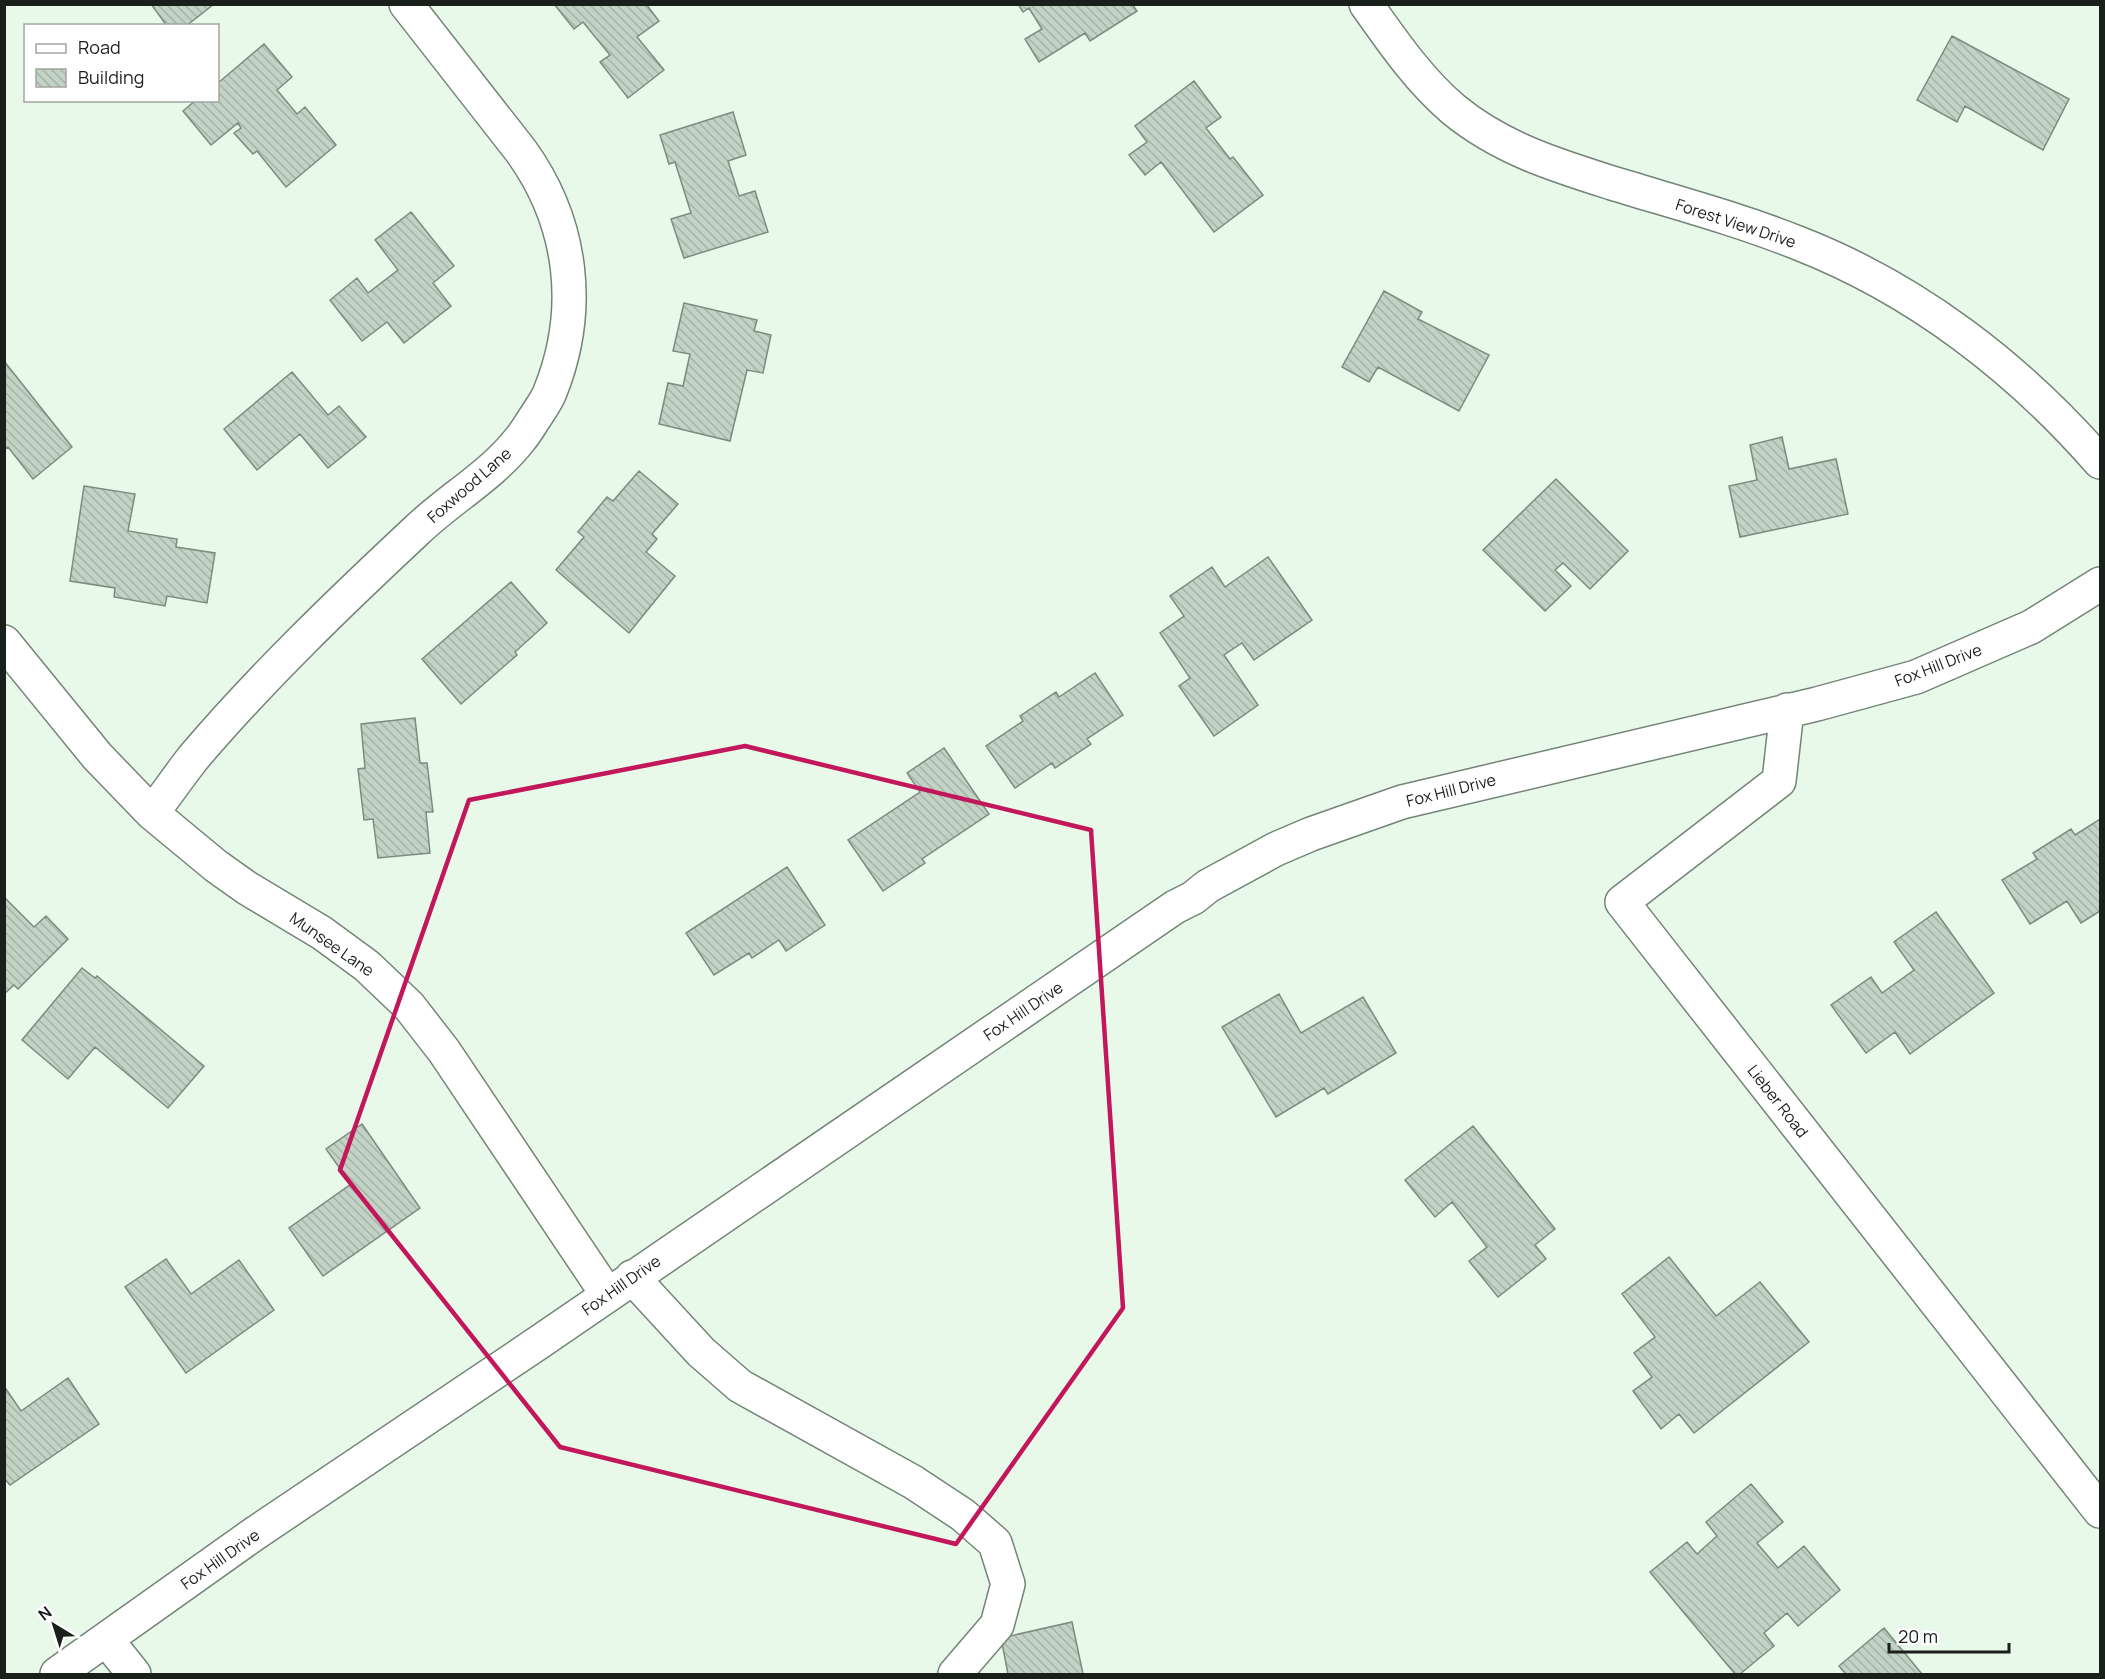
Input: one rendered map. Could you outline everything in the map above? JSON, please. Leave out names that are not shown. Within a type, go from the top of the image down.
[{"type":"street","name":"Foxwood Lane","points":[[152,813],[193,759],[297,644],[417,530],[486,473],[521,439],[550,394],[562,358],[569,323],[569,284],[565,249],[549,198],[521,151],[406,4]]},
{"type":"street","name":"Forest View Drive","points":[[1366,4],[1425,82],[1454,110],[1485,132],[1520,151],[1555,165],[1749,225],[1800,243],[1850,265],[1915,302],[1990,355],[2059,416],[2100,462]]},
{"type":"street","name":"Fox Hill Drive","points":[[57,1674],[254,1534],[538,1343],[1175,907],[1276,849],[1311,834],[1402,802],[1916,677],[2031,627],[2100,584]]},
{"type":"street","name":"Munsee Lane","points":[[4,642],[90,748],[152,813],[216,866],[247,888],[322,933],[360,960],[409,1006],[620,1285],[740,1386],[913,1482],[963,1515],[995,1543],[1008,1584],[997,1625],[955,1674]]},
{"type":"street","name":"Lieber Road","points":[[1787,710],[1779,781],[1622,902],[2100,1511]]},
{"type":"street","points":[[106,1640],[134,1674]]},
{"type":"highlighted area","points":[[745,746],[1091,830],[1123,1308],[956,1544],[560,1447],[340,1170],[469,800]]},
{"type":"building","points":[[151,4],[214,4],[189,24],[166,24]]},
{"type":"building","points":[[554,4],[646,4],[659,21],[637,37],[664,70],[628,98],[600,62],[610,55],[583,22],[574,29]]},
{"type":"building","points":[[1018,4],[1132,4],[1137,11],[1090,41],[1085,33],[1039,62],[1025,39],[1042,29],[1029,8],[1023,12]]},
{"type":"building","points":[[1952,36],[2069,99],[2043,150],[1965,106],[1957,122],[1917,100]]},
{"type":"building","points":[[264,44],[292,77],[277,90],[297,114],[305,107],[336,145],[286,187],[257,151],[253,154],[234,133],[241,128],[238,123],[211,145],[183,111],[194,102],[219,102],[219,82]]},
{"type":"building","points":[[1194,81],[1221,117],[1206,128],[1230,159],[1233,157],[1263,195],[1214,232],[1161,162],[1145,175],[1129,155],[1147,142],[1135,126]]},
{"type":"building","points":[[733,112],[746,155],[728,161],[739,196],[755,191],[768,232],[684,258],[671,219],[691,213],[675,162],[669,164],[660,135]]},
{"type":"building","points":[[411,212],[454,266],[433,283],[451,306],[404,343],[387,322],[362,341],[330,300],[357,278],[368,293],[398,270],[375,240]]},
{"type":"building","points":[[1384,291],[1422,312],[1418,319],[1489,355],[1459,411],[1378,367],[1369,382],[1342,367]]},
{"type":"building","points":[[684,303],[757,320],[754,331],[771,335],[763,373],[747,370],[730,441],[659,424],[668,383],[683,386],[690,354],[673,351]]},
{"type":"building","points":[[4,361],[72,447],[33,479],[8,447],[4,450]]},
{"type":"building","points":[[292,372],[328,415],[339,406],[366,437],[328,468],[300,434],[257,470],[224,429]]},
{"type":"building","points":[[1782,437],[1789,469],[1836,459],[1848,514],[1740,537],[1729,486],[1757,480],[1750,445]]},
{"type":"building","points":[[639,471],[678,504],[652,534],[657,539],[646,552],[675,576],[629,633],[556,570],[584,537],[578,532],[607,497],[613,501]]},
{"type":"building","points":[[1556,479],[1628,551],[1590,589],[1563,563],[1555,570],[1571,586],[1545,611],[1483,550]]},
{"type":"building","points":[[84,486],[135,494],[128,531],[177,539],[176,547],[215,553],[207,603],[167,596],[165,606],[114,597],[115,588],[70,581]]},
{"type":"building","points":[[1268,557],[1312,620],[1254,660],[1242,643],[1224,655],[1258,705],[1214,736],[1179,686],[1190,678],[1160,633],[1184,616],[1170,596],[1212,567],[1225,587]]},
{"type":"building","points":[[511,582],[547,623],[515,652],[517,655],[461,704],[422,659]]},
{"type":"building","points":[[1095,673],[1123,715],[1087,739],[1091,744],[1055,768],[1052,763],[1015,788],[986,746],[1023,721],[1020,716],[1056,692],[1059,697]]},
{"type":"building","points":[[415,718],[420,763],[427,763],[433,812],[426,812],[430,853],[378,858],[373,819],[364,820],[358,769],[365,768],[361,724]]},
{"type":"building","points":[[944,748],[989,814],[922,859],[925,863],[883,891],[848,840],[920,792],[907,773]]},
{"type":"building","points":[[2100,819],[2100,911],[2081,923],[2067,901],[2030,924],[2002,880],[2037,859],[2033,853],[2071,829],[2075,835]]},
{"type":"building","points":[[787,867],[825,925],[786,951],[779,940],[752,958],[749,953],[714,975],[686,933]]},
{"type":"building","points":[[4,897],[34,927],[46,916],[68,939],[18,989],[14,985],[4,994]]},
{"type":"building","points":[[1936,912],[1994,993],[1910,1054],[1895,1032],[1866,1053],[1831,1005],[1871,977],[1882,993],[1914,970],[1894,942]]},
{"type":"building","points":[[82,968],[95,978],[97,976],[204,1066],[168,1108],[95,1047],[68,1079],[22,1040]]},
{"type":"building","points":[[1279,994],[1301,1033],[1363,997],[1396,1053],[1328,1094],[1324,1088],[1276,1117],[1222,1027]]},
{"type":"building","points":[[362,1124],[420,1208],[323,1276],[289,1228],[351,1184],[326,1149]]},
{"type":"building","points":[[1473,1126],[1555,1229],[1535,1245],[1546,1259],[1498,1297],[1469,1261],[1487,1247],[1452,1202],[1435,1217],[1405,1180]]},
{"type":"building","points":[[1669,1257],[1716,1316],[1760,1282],[1809,1342],[1694,1433],[1679,1414],[1661,1429],[1633,1391],[1652,1377],[1634,1353],[1655,1337],[1622,1294]]},
{"type":"building","points":[[166,1259],[191,1294],[239,1260],[274,1310],[186,1373],[125,1287]]},
{"type":"building","points":[[68,1378],[99,1424],[10,1485],[4,1478],[4,1386],[21,1411]]},
{"type":"building","points":[[1751,1484],[1783,1522],[1757,1543],[1778,1568],[1804,1546],[1840,1590],[1798,1626],[1787,1613],[1764,1633],[1774,1646],[1740,1674],[1735,1674],[1650,1572],[1687,1542],[1697,1554],[1717,1536],[1706,1522]]},
{"type":"building","points":[[1072,1622],[1083,1674],[1008,1674],[1001,1638]]},
{"type":"building","points":[[1884,1628],[1922,1674],[1846,1674],[1839,1666]]}]
